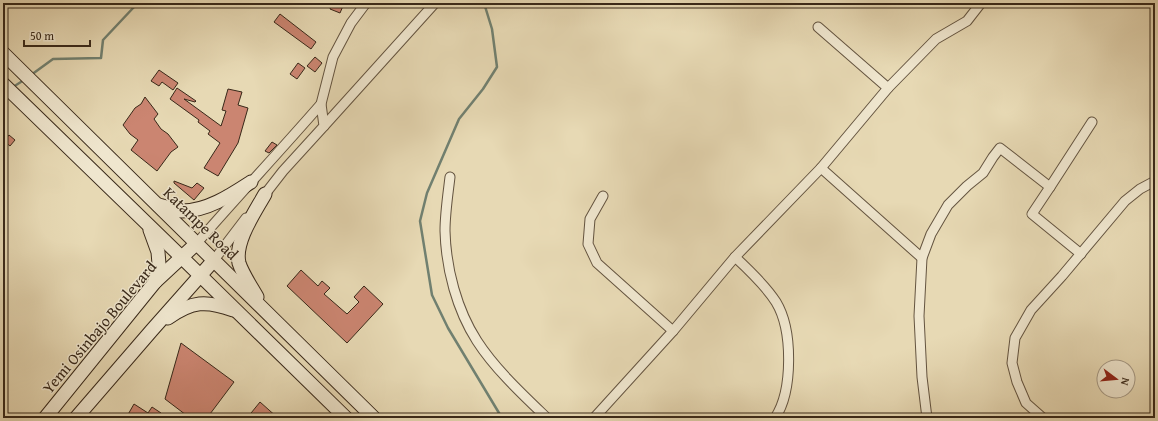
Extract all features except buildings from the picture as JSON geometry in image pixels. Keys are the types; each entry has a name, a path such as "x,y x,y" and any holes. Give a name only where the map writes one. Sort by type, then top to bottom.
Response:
{"main road":[{"name":"Katampe Road","path":"3,54 263,307 374,418"},
{"path":"3,84 149,227 239,312 346,418"},
{"path":"156,204 181,211 198,208 218,201 251,182"},
{"path":"263,307 239,263 239,246 247,227 265,194"},
{"path":"149,227 158,252 159,264 155,282"},
{"name":"Yemi Osinbajo Boulevard","path":"45,418 155,282 197,243"},
{"path":"76,418 214,260"},
{"path":"152,330 186,308 200,303 218,305 239,312"}],"street":[{"path":"197,243 320,104 333,57 351,23 366,3"},
{"path":"214,260 283,171 435,3"},
{"path":"594,418 673,331 735,257 821,168 888,88 936,39 967,21 981,3"},
{"path":"818,27 888,88"},
{"path":"320,104 324,126"},
{"path":"1080,254 1032,214 1092,122"},
{"path":"927,418 922,377 919,316 922,258 931,234 948,205 967,186 983,173 1000,148 1050,187"},
{"path":"821,168 922,258"},
{"path":"450,177 445,231 449,266 459,305 477,342 505,376 547,418"},
{"path":"1043,418 1026,403 1017,382 1012,363 1015,338 1032,310 1125,201 1140,189 1155,181"},
{"path":"603,196 590,219 588,244 597,263 673,331"},
{"path":"735,257 756,278 776,302 784,319 788,340 786,395 775,418"}],"waterway":[{"path":"31,75 53,59 101,58 103,40 134,7 145,3"},
{"path":"484,3 492,29 497,67 483,89 459,119 427,193 420,221 432,295 448,328 502,418"},
{"path":"13,87 24,80"}]}
